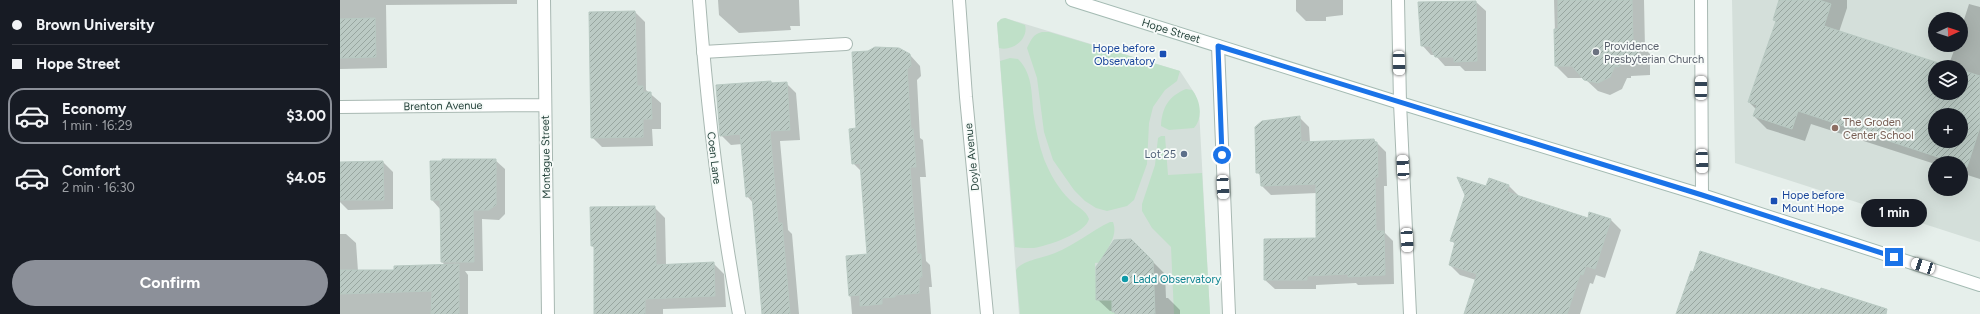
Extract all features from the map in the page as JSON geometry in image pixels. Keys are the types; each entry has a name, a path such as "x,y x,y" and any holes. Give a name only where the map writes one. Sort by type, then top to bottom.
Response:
{"street":[{"name":"Montague Street","path":"544,0 548,314"},
{"name":"Coen Lane","path":"699,0 712,151 724,236 740,314"},
{"name":"Doyle Avenue","path":"958,0 987,314"},
{"name":"Hope Street","path":"1072,0 1400,103 1702,195 1980,285"},
{"path":"1398,0 1400,103 1410,314"},
{"path":"1701,0 1702,195"},
{"path":"703,52 846,44"},
{"path":"1218,46 1229,314"},
{"name":"Brenton Avenue","path":"340,107 545,106"}],"shaded area":[{"name":"The Groden Center School","path":"1732,0 1980,0 1980,242 1735,163"},
{"path":"1005,18 1180,71 1195,94 1199,109 1210,314 1019,314 997,23 1001,19"}],"green space":[{"path":"1005,18 1025,25 1026,30 1022,39 1018,43 1004,49 999,48 997,23 1001,19"},
{"path":"1042,32 1049,32 1180,71 1177,81 1165,90 1153,107 1149,123 1147,164 1134,200 1127,206 1107,211 1096,208 1085,201 1074,190 1053,160 1044,132 1037,78 1027,48 1034,36"},
{"path":"1010,58 1018,59 1027,72 1031,86 1037,133 1042,154 1049,170 1062,191 1070,200 1084,211 1089,219 1081,229 1074,234 1048,245 1034,248 1015,247 1000,61"},
{"path":"1186,89 1192,90 1199,104 1200,114 1197,124 1194,128 1169,130 1161,126 1163,113 1168,103 1175,95"},
{"path":"1165,136 1168,175 1202,173 1210,314 1174,314 1171,247 1152,228 1142,211 1142,204 1155,165 1158,138"},
{"path":"1110,222 1113,222 1114,233 1105,257 1105,262 1095,263 1097,300 1112,300 1112,312 1115,312 1115,314 1020,314 1016,270 1023,264 1062,250"}],"building":[{"name":"Providence Presbyterian Church","path":"1558,0 1632,0 1633,41 1638,41 1639,63 1619,64 1619,67 1615,66 1610,77 1598,83 1584,80 1572,66 1555,66 1554,29 1558,29"},
{"path":"1779,0 1819,0 1831,4 1824,26 1929,60 1928,60 1928,100 1968,100 1968,72 1980,76 1980,127 1968,164 1968,156 1935,156 1798,111 1792,129 1753,116 1757,105 1748,102 1776,21 1773,20"},
{"path":"1476,1 1477,61 1454,62 1454,57 1435,57 1430,46 1421,46 1418,2"},
{"path":"635,11 637,86 643,86 643,92 651,92 652,119 643,119 643,137 591,138 589,12"},
{"path":"375,18 376,57 340,58 340,19"},
{"path":"875,47 899,48 910,54 911,66 907,69 911,129 913,129 916,167 910,167 917,254 921,254 922,277 919,277 919,293 895,295 895,297 882,298 882,304 860,306 860,295 849,296 846,256 867,254 860,163 852,164 849,129 856,128 852,52 868,51"},
{"path":"771,81 771,83 787,82 790,130 770,131 778,223 782,223 790,314 762,314 752,196 746,197 740,134 720,136 716,85"},
{"path":"1300,116 1301,142 1374,139 1375,142 1377,142 1378,177 1375,177 1376,231 1384,231 1385,275 1348,277 1348,274 1307,276 1307,280 1264,280 1264,239 1316,238 1316,184 1261,186 1260,173 1256,173 1255,127 1262,121"},
{"path":"442,159 496,159 496,205 489,210 473,210 474,262 441,262 440,200 431,200 430,161 442,161"},
{"path":"383,161 384,200 340,200 340,162"},
{"path":"1457,177 1486,186 1489,178 1509,185 1507,192 1588,218 1589,212 1611,219 1595,269 1586,266 1583,275 1580,274 1567,314 1464,314 1477,274 1449,265 1455,242 1450,241 1465,195"},
{"path":"655,206 656,265 714,262 715,296 645,299 645,314 594,314 594,246 591,246 590,207"},
{"name":"Ladd Observatory","path":"1131,239 1153,261 1155,314 1115,314 1115,312 1112,312 1112,300 1096,300 1096,267 1114,240"},
{"path":"1700,251 1820,290 1821,288 1887,309 1886,314 1676,314 1691,271 1693,272"},
{"path":"459,264 459,314 431,314 432,291 340,294 340,270 394,270 394,266"}],"place":[{"name":"Providence Presbyterian Church","path":"1596,52"},
{"name":"Hope before Observatory","path":"1163,54"},
{"name":"The Groden Center School","path":"1835,128"},
{"name":"Lot 25","path":"1184,154"},
{"name":"Hope before Mount Hope","path":"1774,201"},
{"name":"Ladd Observatory","path":"1125,279"}],"route":[{"path":"1222,155 1218,46 1702,195 1894,257"}]}
